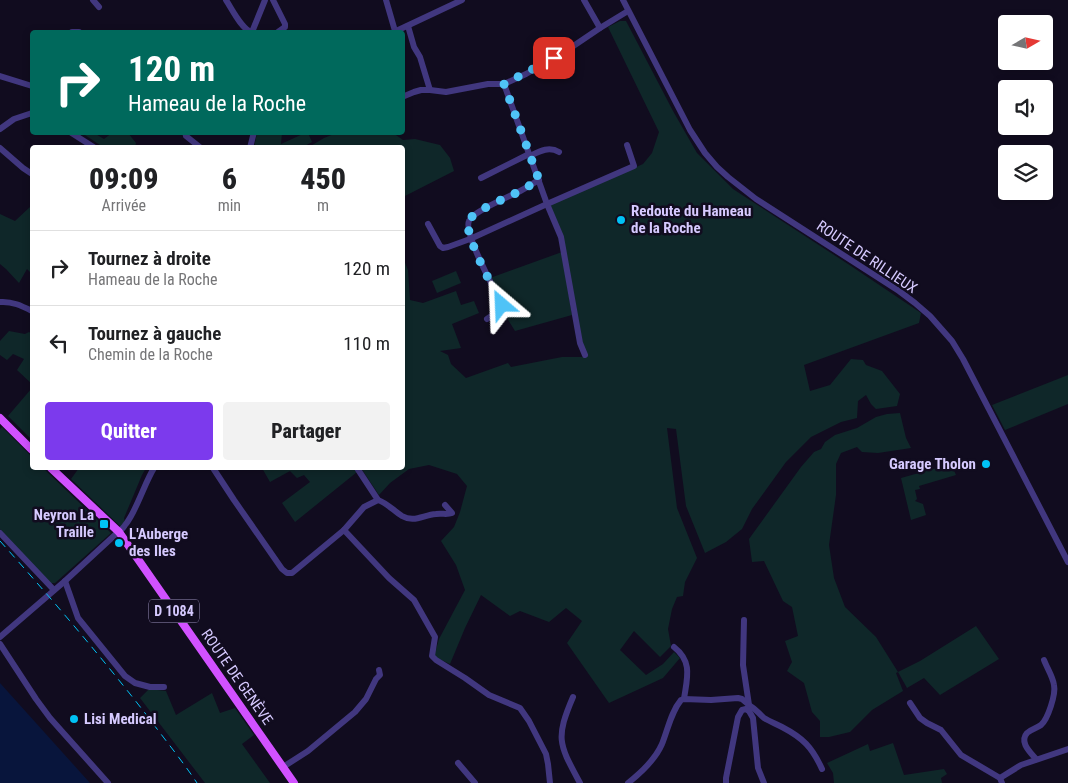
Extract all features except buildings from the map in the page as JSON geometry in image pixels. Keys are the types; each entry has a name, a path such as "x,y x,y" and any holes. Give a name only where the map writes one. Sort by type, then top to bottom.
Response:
{"main road":[{"path":"0,418 30,448"},
{"name":"ROUTE DE GENÈVE","path":"53,470 119,532 283,767"},
{"name":"D 1084","path":"283,767 294,783"}],"street":[{"path":"94,0 100,6"},
{"path":"226,0 246,30"},
{"path":"253,30 265,0"},
{"path":"273,0 285,24 285,27 281,30"},
{"path":"386,0 393,30"},
{"path":"399,30 462,0"},
{"path":"584,0 600,28"},
{"name":"ROUTE DE RILLIEUX","path":"626,1 628,11 690,130 717,167 756,199 899,291 930,316 952,341 967,366 1068,562"},
{"path":"405,96 414,92 430,90 446,92 488,84 504,84 526,74 566,51 628,11"},
{"path":"408,26 430,90"},
{"path":"0,76 30,85"},
{"path":"504,84 561,237 580,343 585,355"},
{"path":"0,129 14,119 30,114"},
{"path":"75,135 90,145"},
{"path":"186,135 197,145"},
{"path":"428,224 443,248 470,239 634,166 627,145"},
{"path":"0,148 30,173"},
{"path":"481,178 546,149 559,152"},
{"path":"487,319 503,306 470,239 468,222 470,218 480,211 539,180"},
{"path":"0,302 10,302 30,310"},
{"path":"0,637 122,531 129,521 153,470"},
{"path":"214,470 277,562 287,573 292,573 344,530 364,507 378,500"},
{"path":"359,470 378,500 403,517 411,520 436,514 452,513 445,505"},
{"path":"344,530 389,578 414,600 435,637 432,656 489,695 520,708 525,714 546,754 550,783"},
{"path":"0,533 54,590"},
{"path":"65,581 78,618 125,676 135,683 150,687 164,687"},
{"path":"744,620 742,665 749,708 753,718 758,768 764,783"},
{"path":"0,644 50,718 108,783"},
{"path":"674,648 684,657 688,668 684,699"},
{"path":"1036,759 1025,745 1025,737 1028,732 1046,720 1054,697 1055,686 1044,660"},
{"path":"283,767 308,751 356,712 380,675 379,670"},
{"path":"573,697 562,724 561,742 565,755 580,783"},
{"path":"628,783 645,769 660,750 674,710 681,700 738,698 742,699 749,708"},
{"path":"910,703 920,718 927,724 941,730 961,755 1001,781 1013,769 1036,759 1068,749"},
{"path":"726,783 738,717 742,710 749,708 755,708 764,718 800,737 810,746 822,769"},
{"path":"458,763 475,783"}],"green space":[{"path":"620,21 626,21 697,153 733,189 921,313 919,323 804,365 810,391 830,385 851,359 863,360 866,365 882,371 900,394 897,406 876,409 866,395 858,401 857,418 841,422 811,437 786,462 752,509 742,529 726,542 705,553 686,506 676,429 667,428 677,508 697,558 685,582 683,596 677,597 672,609 668,629 671,646 660,657 634,631 620,650 646,675 663,664 674,652 680,658 663,678 609,703 567,643 582,621 566,608 549,622 520,611 510,616 481,595 450,664 434,657 439,639 465,590 456,565 441,541 454,527 467,486 457,474 429,465 409,469 390,483 379,495 362,470 405,470 405,263 408,270 410,300 423,303 456,291 461,305 474,301 479,313 452,324 461,348 440,351 448,355 451,364 466,378 508,363 511,367 562,357 583,357 565,251 550,205 643,164 652,153 659,132 608,27"},
{"path":"85,135 97,135 104,139 109,135 130,135 136,143 136,145 100,145"},
{"path":"257,135 282,135 281,144 301,135 309,135 312,142 307,145 255,145"},
{"path":"332,135 396,135 403,140 415,139 440,145 450,158 454,171 405,196 405,145 312,145"},
{"path":"30,207 30,272 27,269 19,283 0,264 0,214 15,221"},
{"path":"562,252 572,315 515,331 502,310 508,306 506,300 500,298 490,278"},
{"path":"456,271 461,283 437,293 432,281"},
{"path":"9,331 25,334 30,333 30,382 17,370 24,359 13,354 7,360 0,355 0,341"},
{"path":"1068,375 1068,404 1005,430 992,405"},
{"path":"30,390 30,438 8,416"},
{"path":"900,413 906,438 911,448 878,453 862,452 857,447 841,453 836,464 836,495 829,545 834,578 845,607 876,637 898,672 896,673 903,691 872,710 850,732 820,737 820,721 812,712 804,683 787,671 792,662 785,641 798,636 792,607 783,601 764,561 752,562 749,539 801,467 814,452 821,449 825,442 835,435 857,428 876,417"},
{"path":"2,427 30,455 30,470 45,470 111,533 55,583 50,583 0,529 0,429"},
{"path":"951,464 956,475 919,486 920,489 915,490 917,499 915,501 923,504 926,515 911,520 901,478"},
{"path":"78,470 145,470 124,518 125,522 121,527 71,479"},
{"path":"263,470 356,470 357,472 295,522 282,503 310,482 304,475 297,478 290,471 270,482"},
{"path":"976,626 999,659 940,695 924,678 907,688 898,672 920,661"},
{"path":"149,689 166,691 176,715 212,693 220,713 235,708 254,735 242,744 270,783 205,783 140,698"},
{"path":"893,743 904,775 944,769 947,774 941,778 942,783 834,783 833,773 827,763 868,744 870,751"}],"water":[{"path":"0,683 90,783 0,783"}],"railway":[{"path":"0,541 110,669 197,783"}],"place":[{"name":"Redoute du Hameau de la Roche","path":"621,220"},
{"name":"Garage Tholon","path":"986,464"},
{"name":"Neyron La Traille","path":"104,524"},
{"name":"L'Auberge des Iles","path":"119,543"},
{"name":"Lisi Medical","path":"74,719"}],"route":[{"path":"502,305 470,239 468,222 470,218 480,211 539,180 504,84 554,58"}]}
